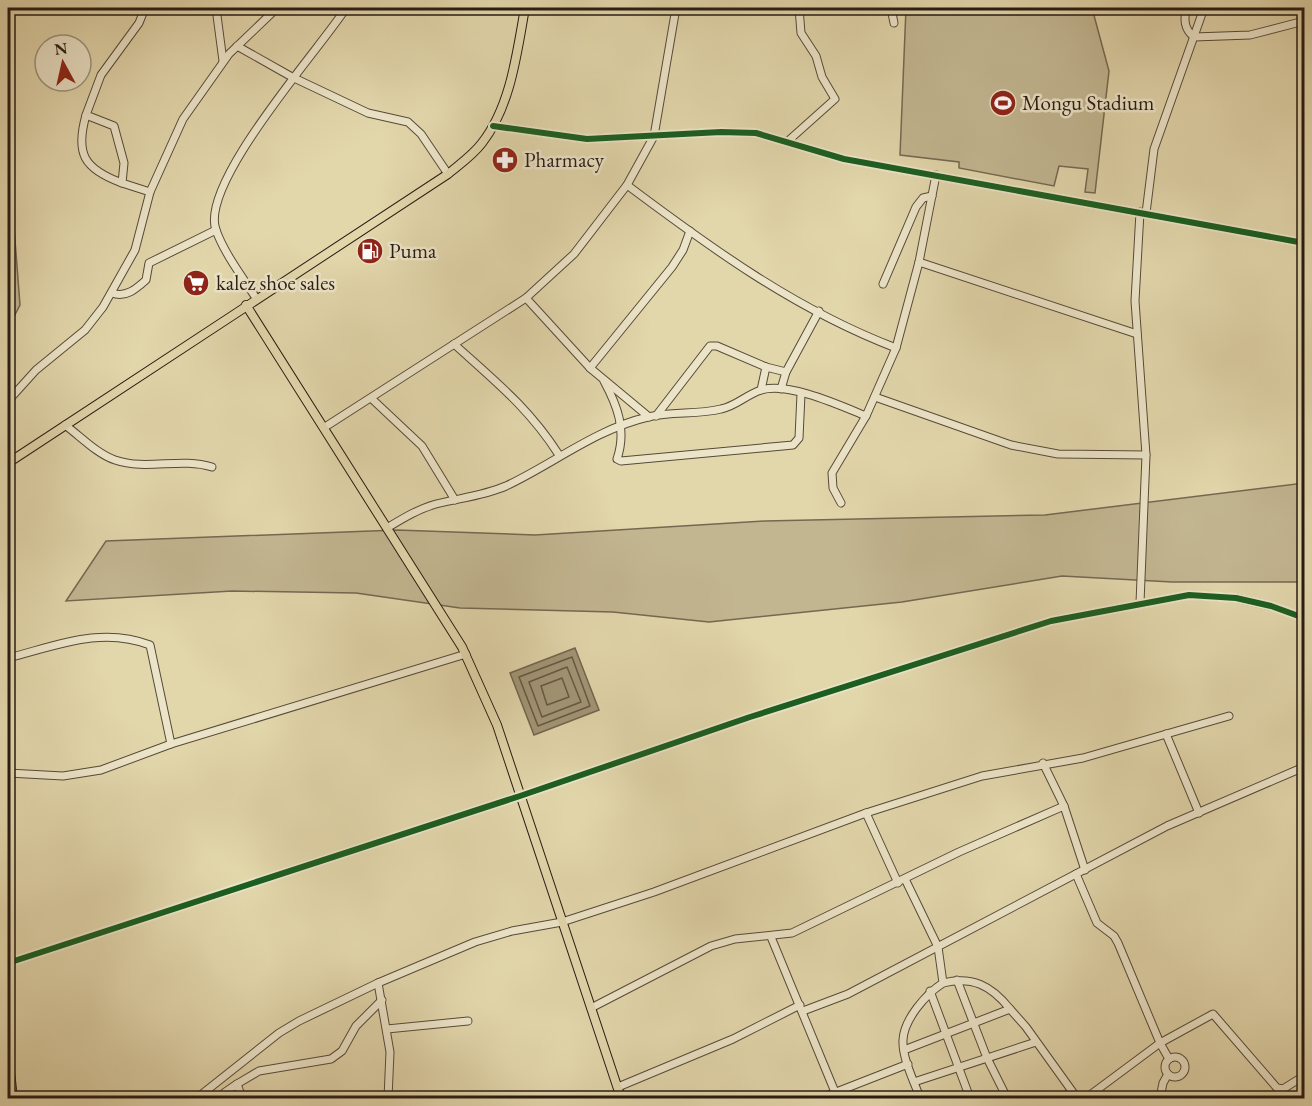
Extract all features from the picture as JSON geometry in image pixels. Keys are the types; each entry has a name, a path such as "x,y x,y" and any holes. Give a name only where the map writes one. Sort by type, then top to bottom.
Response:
{"main road":[{"path":"8,462 448,174 473,154 493,126 516,56 525,8"},
{"path":"246,305 326,428 466,654 497,725 621,1098"},
{"path":"8,1054 13,1098"}],"street":[{"path":"145,8 139,23 101,75 86,115 80,141 83,157 96,170 122,183 150,192"},
{"path":"216,8 223,61"},
{"path":"8,401 36,370 85,330 112,293 135,250 150,192 183,119 223,61 278,8"},
{"path":"326,428 526,298 574,254 627,185 654,136 676,8"},
{"path":"788,141 835,99 822,77 816,56 801,33 799,8"},
{"path":"891,8 894,23"},
{"path":"1186,8 1185,24 1194,37 1250,35 1305,21"},
{"path":"1140,603 1146,455 1137,334 1135,260 1154,148 1204,8"},
{"path":"256,298 216,230 216,204 238,159 292,77 344,11"},
{"path":"237,46 292,77 368,113 408,122 427,141 448,174"},
{"path":"86,115 114,126 124,163 122,183"},
{"path":"493,126 586,139 721,132 756,133 844,159 1305,243"},
{"path":"841,503 833,488 832,473 866,416 896,348 919,262 936,175"},
{"path":"627,185 765,284 819,311 856,333 896,348"},
{"path":"883,284 916,207 923,198 932,196"},
{"path":"112,293 123,295 131,292 146,280 149,263 216,230"},
{"path":"590,368 672,267 683,250 690,231"},
{"path":"919,262 1137,334"},
{"path":"526,298 590,368 604,381 653,416"},
{"path":"782,389 786,372 819,311"},
{"path":"454,344 523,407 538,423 559,455"},
{"path":"653,416 710,346 724,348 766,368 786,372"},
{"path":"761,390 766,368"},
{"path":"604,381 616,404 621,426 618,460 783,448 793,445 799,438 801,394"},
{"path":"387,528 423,508 504,487 559,455 621,426 653,416 722,409 735,405 761,390 782,389 866,416"},
{"path":"875,397 1011,445 1058,454 1146,455"},
{"path":"372,399 422,446 455,500"},
{"path":"65,425 114,460 137,464 192,461 212,467"},
{"path":"8,963 520,796 750,717 1051,621 1190,595 1236,598 1272,606 1305,618"},
{"path":"8,658 73,640 99,636 120,636 150,645 171,744"},
{"path":"8,773 77,775 129,761 171,744 466,654"},
{"path":"196,1098 279,1033 321,1009 476,942 512,931 562,922 734,864 866,813 982,776 1043,763 1083,758 1229,716"},
{"path":"1166,734 1198,813"},
{"path":"1043,763 1064,806 1084,870"},
{"path":"618,1087 802,1008 848,994 1076,874 1198,813 1305,767"},
{"path":"591,1008 711,945 735,939 792,933 1064,806"},
{"path":"866,813 938,946 943,983"},
{"path":"1076,874 1097,923 1114,936 1118,943 1169,1059"},
{"path":"771,937 835,1092"},
{"path":"957,980 987,1058 1007,1098"},
{"path":"920,1098 904,1050 904,1032 930,991 943,983 957,980 985,985 999,994 1074,1096 1057,1098"},
{"path":"378,983 390,1052 388,1098"},
{"path":"930,991 970,1098"},
{"path":"224,1096 237,1084 267,1069 313,1064 331,1059 342,1052 356,1026 382,1000"},
{"path":"904,1050 1010,1009"},
{"path":"1086,1098 1160,1043 1213,1014 1277,1088 1283,1089 1299,1079 1305,1082"},
{"path":"387,1029 468,1021"},
{"path":"914,1082 1036,1042"},
{"path":"1160,1098 1168,1074 1165,1066 1169,1059 1177,1057 1184,1065 1179,1076 1168,1074"},
{"path":"820,1098 909,1064"},
{"path":"222,1079 224,1096"},
{"path":"237,1084 242,1098"}],"shaded area":[{"name":"Mongu Stadium","path":"906,8 1092,8 1109,71 1095,193 1085,192 1088,169 1059,166 1054,186 959,168 959,162 900,155"},
{"path":"8,174 20,305 8,328"},
{"path":"1304,483 1304,582 1172,582 1062,576 902,602 709,622 613,612 460,608 356,593 232,591 66,601 106,541 397,530 535,535 765,521 1045,515"}],"water":[{"path":"575,648 599,710 534,735 510,673"}],"cycle path":[{"path":"493,126 587,139 721,132 756,133 844,159 1304,243"},
{"path":"8,963 520,796 750,717 1051,621 1189,595 1236,598 1271,606 1304,618"}],"place":[{"name":"Mongu Stadium","path":"1003,103"},
{"name":"Pharmacy","path":"505,160"},
{"name":"Puma","path":"370,251"},
{"name":"kalez shoe sales","path":"196,283"}]}
